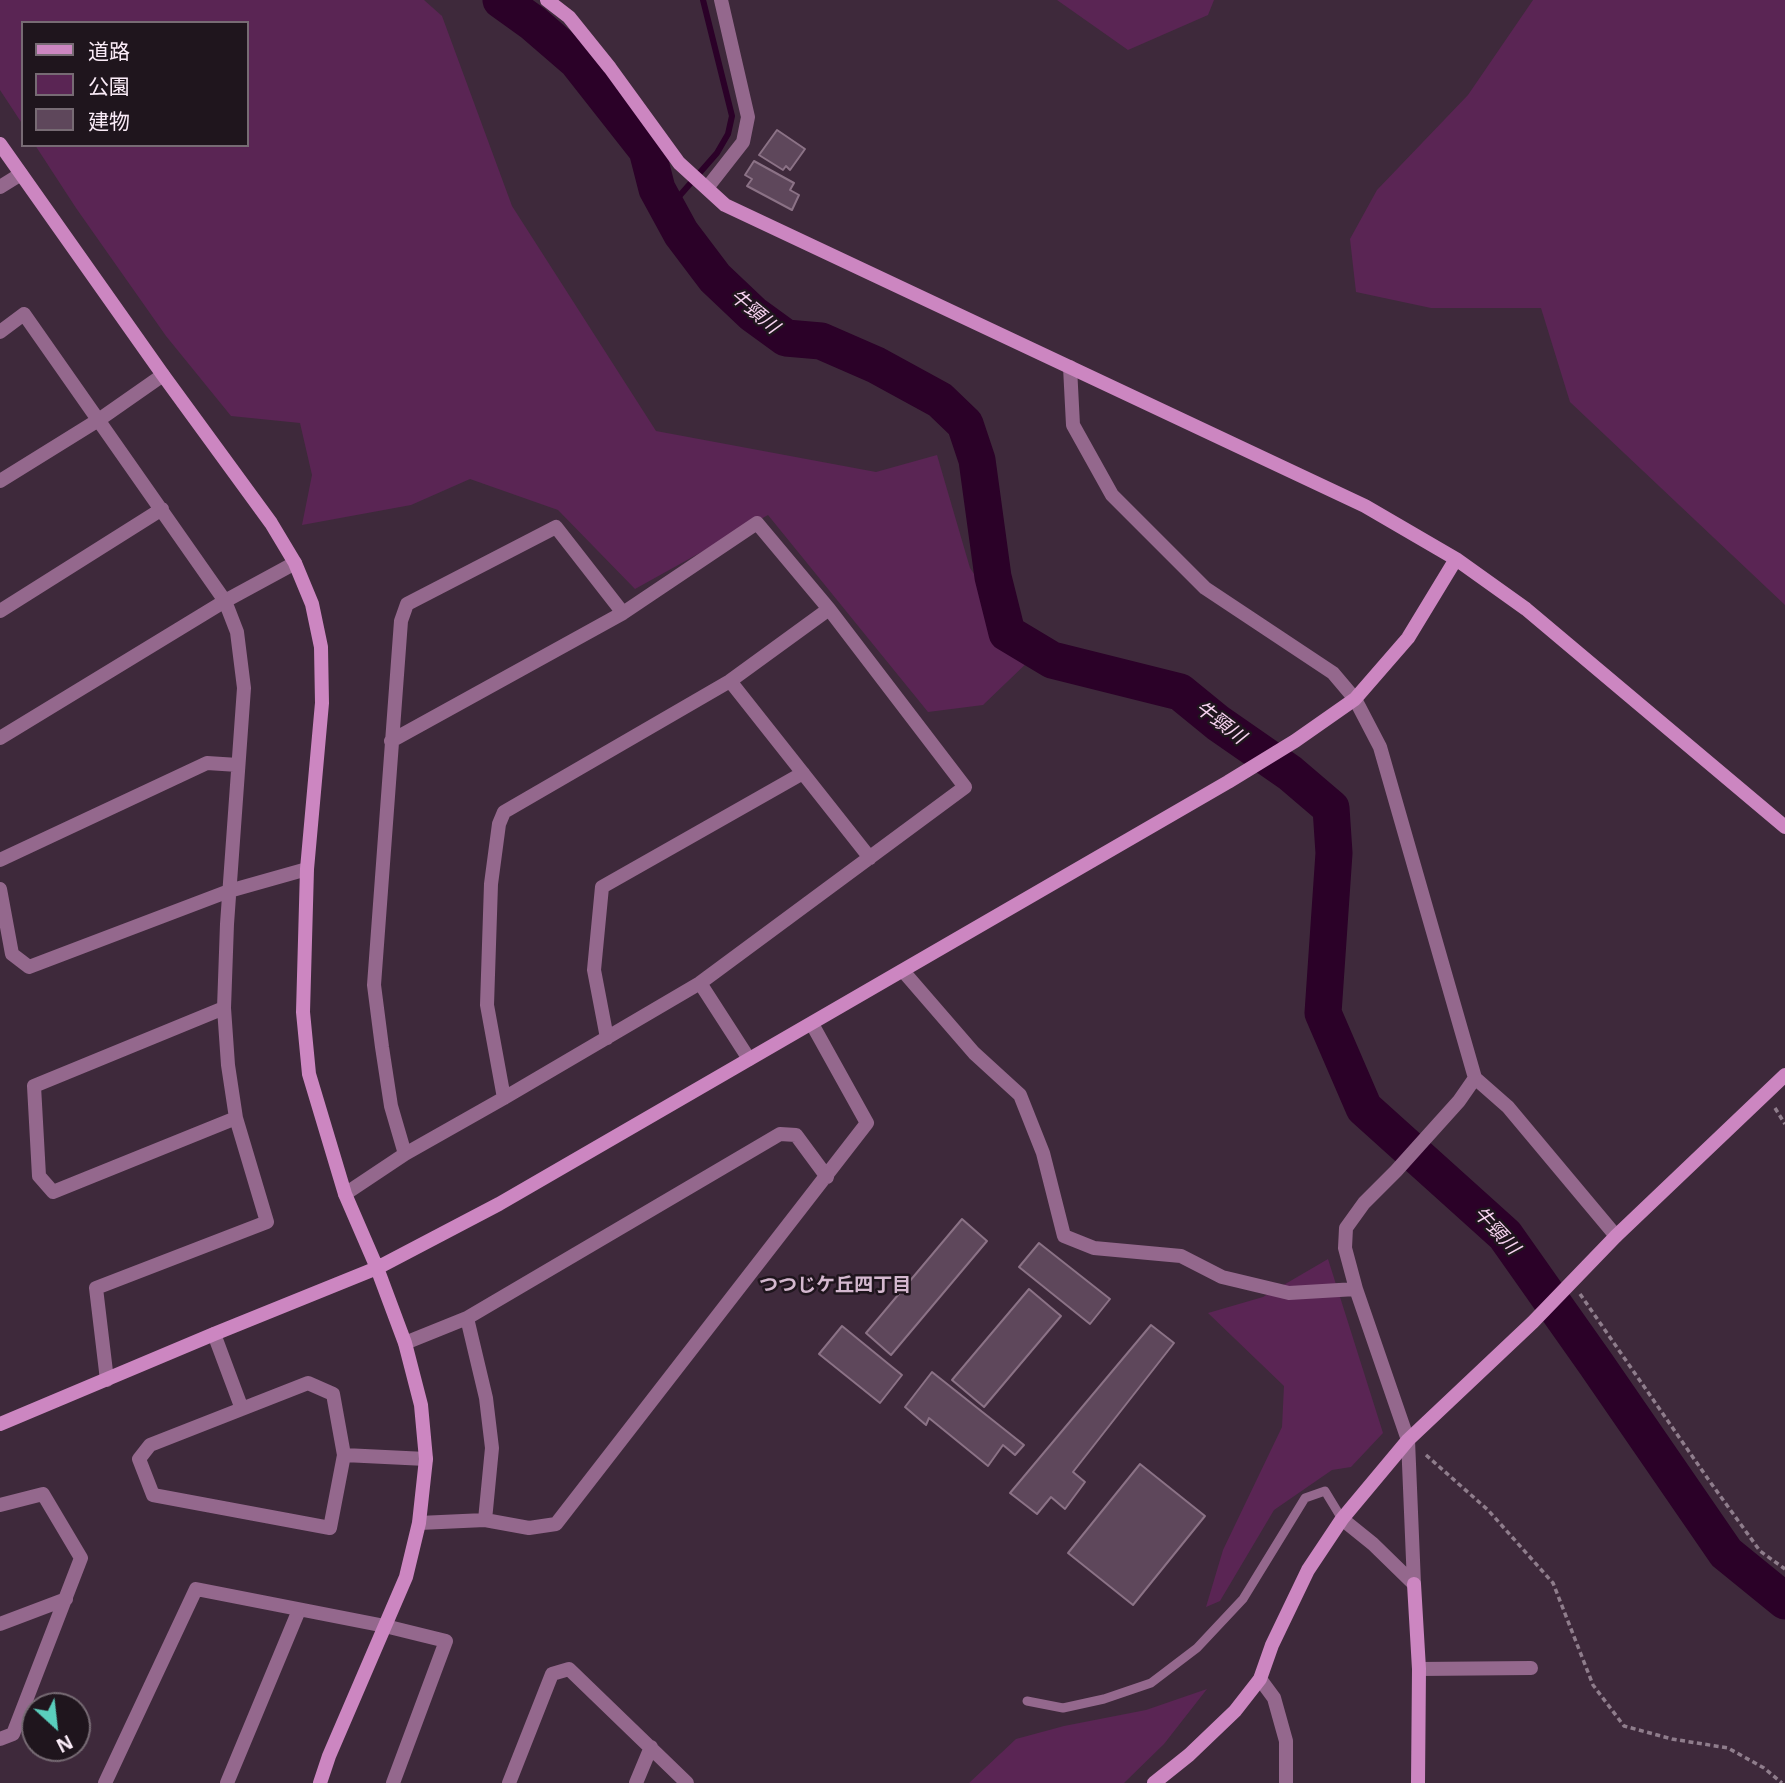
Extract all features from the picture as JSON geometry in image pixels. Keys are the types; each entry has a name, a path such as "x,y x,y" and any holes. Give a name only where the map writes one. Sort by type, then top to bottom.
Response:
{"street":[{"path":"547,0 569,17 610,68 678,163 726,205 1365,506 1456,559 1526,609 1785,827"},
{"path":"707,188 743,142 748,117 721,0"},
{"path":"0,144 271,523 295,564 312,604 321,647 322,703 307,869 303,1012 309,1074 345,1194 405,1343 421,1405 426,1459 419,1523 406,1577 320,1783"},
{"path":"0,187 21,174"},
{"path":"0,332 24,314 162,509 225,601 237,632 244,688 229,891 224,1008 228,1065 236,1118 267,1222 96,1288 107,1380"},
{"path":"1070,367 1073,425 1112,495 1205,588 1333,673 1355,699 1380,747 1475,1078 1508,1107 1616,1236"},
{"path":"0,481 100,419 163,375"},
{"path":"0,611 162,509"},
{"path":"345,1194 405,1154 700,983 965,787 828,609 757,523 623,613 391,741"},
{"path":"405,1154 391,1106 374,985 401,621 407,604 556,527 623,613"},
{"path":"0,1424 377,1268 499,1204 1228,782 1295,741 1355,699 1408,638 1456,559"},
{"path":"0,738 225,601 295,564"},
{"path":"504,1098 488,1005 491,884 499,824 504,812 730,681 828,609"},
{"path":"730,681 870,858"},
{"path":"0,860 207,763 238,765"},
{"path":"607,1038 594,970 602,887 803,773"},
{"path":"0,889 12,954 29,968 229,891 307,869"},
{"path":"903,971 974,1053 1020,1095 1043,1153 1063,1236 1094,1248 1181,1256 1222,1278 1289,1293 1356,1289"},
{"path":"700,983 749,1059"},
{"path":"224,1008 34,1086 39,1176 54,1192 236,1118"},
{"path":"419,1523 485,1520 529,1528 556,1524 867,1123 813,1024"},
{"path":"1154,1783 1189,1755 1235,1711 1260,1679 1272,1645 1308,1570 1342,1519 1408,1440 1533,1322 1616,1236 1785,1075"},
{"path":"1418,1783 1419,1669 1408,1440 1356,1289 1345,1248 1346,1228 1364,1203 1459,1101 1475,1078"},
{"path":"405,1343 467,1318 780,1134 796,1135 827,1177"},
{"path":"467,1318 486,1398 492,1448 485,1520"},
{"path":"214,1334 242,1409"},
{"path":"308,1383 333,1394 344,1455 330,1528 153,1495 138,1459 150,1445 242,1409 308,1383"},
{"path":"344,1455 426,1459"},
{"path":"0,1505 43,1494 81,1558 13,1734 0,1739"},
{"path":"1342,1519 1414,1584"},
{"path":"106,1783 196,1589 385,1626 446,1641 393,1783"},
{"path":"0,1624 66,1599"},
{"path":"227,1783 299,1610"},
{"path":"1419,1669 1531,1668"},
{"path":"509,1783 552,1674 569,1669 687,1783"},
{"path":"1260,1679 1274,1698 1286,1741 1286,1783"},
{"path":"636,1783 651,1747"}],"lane":[{"path":"1027,1701 1063,1708 1104,1699 1151,1683 1197,1648 1242,1599 1305,1498 1325,1491 1342,1519"}],"path":[{"path":"1572,1282 1707,1479 1760,1551 1785,1569"},
{"path":"1408,1440 1488,1510 1552,1583 1593,1685 1624,1726 1672,1739 1728,1748 1764,1768 1782,1783"}],"green space":[{"path":"0,0 424,0 442,16 512,206 656,431 876,472 937,455 970,568 1032,658 983,705 928,712 768,515 635,589 558,510 470,479 411,505 302,525 312,475 300,423 231,416 166,336 36,147 248,147 248,21 21,21 21,122 0,90"},
{"path":"1057,0 1214,0 1208,15 1128,50"},
{"path":"1533,0 1785,0 1785,605 1570,402 1541,308 1431,308 1356,292 1350,239 1377,190 1468,95"},
{"path":"1328,1259 1383,1433 1351,1467 1332,1470 1274,1510 1220,1601 1206,1607 1223,1550 1282,1427 1284,1386 1208,1313 1263,1297"},
{"path":"1207,1689 1164,1744 1124,1783 969,1783 1016,1739 1064,1726 1146,1710"}],"building":[{"path":"777,130 805,149 790,170 786,166 783,170 759,155"},
{"path":"754,161 794,183 790,190 799,195 792,210 747,186 752,179 745,175"},
{"path":"962,1219 987,1241 891,1355 866,1333"},
{"path":"1039,1243 1110,1299 1090,1324 1019,1267"},
{"path":"1029,1289 1061,1316 984,1407 952,1380"},
{"path":"1151,1325 1174,1343 1073,1472 1085,1482 1065,1509 1051,1497 1037,1514 1010,1493"},
{"path":"842,1326 902,1375 880,1403 819,1354"},
{"path":"932,1372 1024,1445 1015,1455 1003,1445 988,1466 929,1418 926,1425 905,1407"},
{"path":"1140,1464 1205,1516 1133,1605 1068,1553"}],"waterway":[{"name":"牛頸川","path":"501,0 577,61 647,150 657,189 681,233 715,278 753,314 786,338 821,341 876,365 940,400 965,424 977,460 993,577 1007,633 1052,660 1180,692 1218,723 1290,773 1331,808 1334,853 1323,1013 1364,1108 1505,1235 1726,1553 1785,1601"},
{"path":"668,209 717,153 728,134 732,116 703,0"}],"district":[{"name":"つつじケ丘四丁目","path":"835,1286"}]}
